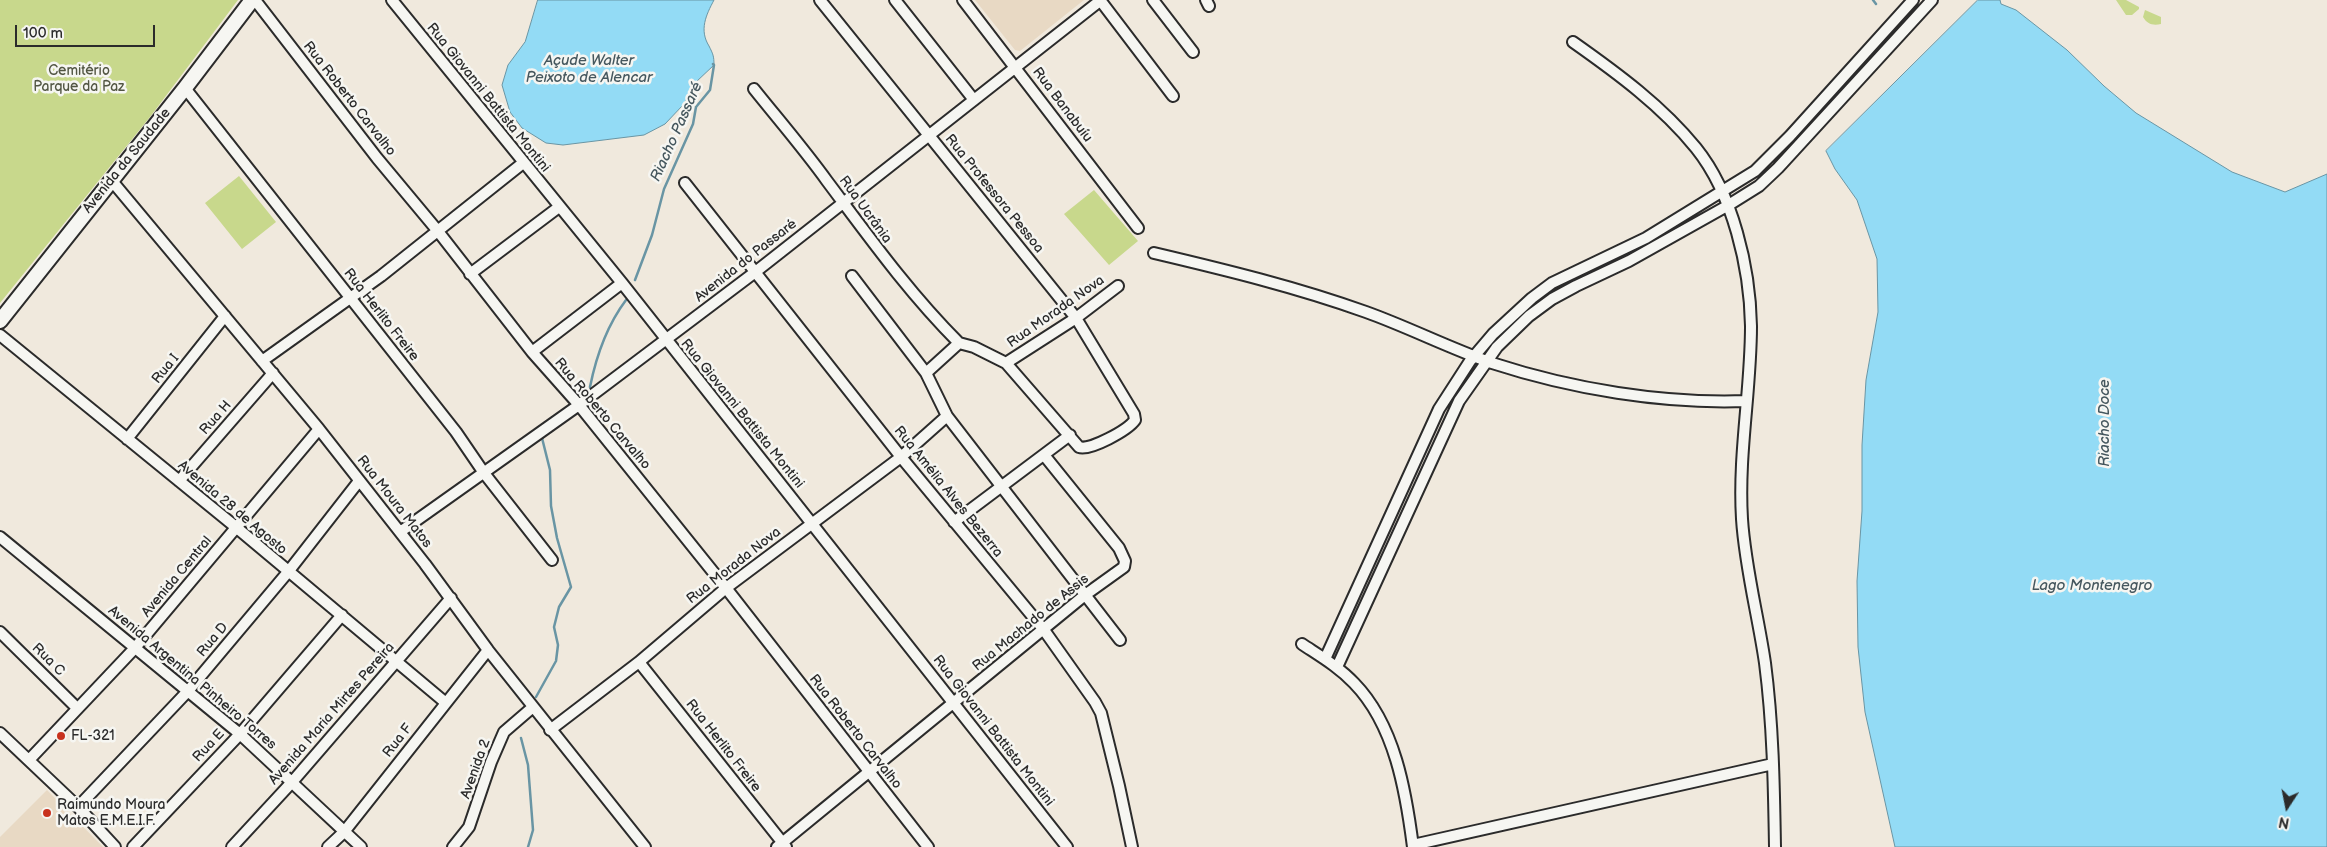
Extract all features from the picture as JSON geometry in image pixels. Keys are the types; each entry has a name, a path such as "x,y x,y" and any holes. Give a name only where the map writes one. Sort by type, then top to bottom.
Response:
{"street":[{"name":"Avenida da Saudade","path":"0,321 253,0"},
{"name":"Rua Roberto Carvalho","path":"253,0 532,352 579,405 726,588 928,847"},
{"name":"Rua Giovanni Battista Montini","path":"392,0 622,284 1067,847"},
{"name":"Rua Professora Pessoa","path":"820,0 1076,318 1134,414 1134,422 1126,429 1088,448 1079,446 1070,435"},
{"path":"895,0 974,100"},
{"name":"Rua Banabuíu","path":"963,0 1138,228"},
{"path":"1100,0 1173,96"},
{"name":"Avenida do Passaré","path":"400,532 579,405 754,273 928,135 1017,68 1100,0"},
{"path":"1153,0 1193,52"},
{"path":"1325,659 1440,409 1457,379 1474,356 1514,314 1552,283 1646,238 1742,180 1767,160 1913,0"},
{"path":"1337,668 1450,419 1459,401 1497,347 1529,316 1552,299 1629,261 1759,186 1778,168 1932,0"},
{"path":"1573,42 1618,73 1658,108 1696,149 1714,177 1727,206 1742,253 1748,288 1751,326 1740,486 1742,522 1765,667 1774,764 1775,847"},
{"name":"Rua Herlito Freire","path":"185,88 456,432 484,473 552,560"},
{"name":"Rua Ucrânia","path":"754,88 912,293 959,343"},
{"path":"262,360 381,276 524,163"},
{"name":"Rua Moura Matos","path":"112,181 319,429 451,598 488,650 550,730 645,847"},
{"name":"Rua Amélia Alves Bezerra","path":"685,183 754,273 954,522 1044,630 1101,713 1132,847"},
{"path":"470,274 559,207"},
{"path":"1154,253 1223,269 1329,299 1486,361 1556,381 1640,396 1722,402 1746,401"},
{"path":"852,276 926,373 947,416 1120,640"},
{"path":"532,352 622,284"},
{"name":"Rua Morada Nova","path":"959,343 974,346 1006,363 1076,318 1118,286"},
{"name":"Rua I","path":"127,439 226,316"},
{"name":"Avenida 28 de Agosto","path":"0,335 237,528 446,703"},
{"path":"926,373 959,343"},
{"path":"954,522 1070,435 1006,363"},
{"name":"Rua H","path":"179,481 273,373"},
{"name":"Rua Morada Nova","path":"550,730 638,662 726,588 901,456 947,416"},
{"name":"Avenida Central","path":"29,760 76,708 134,649 319,429"},
{"name":"Rua Machado de Assis","path":"782,846 1086,595 1121,570 1125,561 1120,548 1044,455"},
{"name":"Rua D","path":"78,808 188,691 288,572 359,481"},
{"name":"Avenida Argentina Pinheiro Torres","path":"0,538 240,734 293,781 361,847"},
{"name":"Avenida Maria Mirtes Pereira","path":"232,847 293,781 451,598"},
{"name":"Rua E","path":"133,847 240,734 342,616"},
{"name":"Rua C","path":"0,632 76,708"},
{"path":"1302,644 1337,668 1355,684 1386,733 1404,795 1413,846 1774,764"},
{"name":"Rua F","path":"328,847 344,832 488,650"},
{"name":"Rua Herlito Freire","path":"638,662 782,846"},
{"name":"Avenida 2","path":"453,847 470,827 491,762 504,732 533,707"},
{"path":"2,740 29,760 115,847"}],"shaded area":[{"path":"975,0 1084,0 1020,51 1015,50"},
{"name":"Raimundo Moura Matos E.M.E.I.F.","path":"47,790 103,847 0,847 0,837"}],"green space":[{"name":"Cemitério Parque da Paz","path":"0,0 238,0 150,117 0,303"},
{"path":"2116,0 2126,0 2139,7 2139,9 2132,15 2126,15"},
{"path":"2145,10 2161,17 2161,24 2153,25 2148,23 2143,17"},
{"path":"239,176 276,222 242,249 205,203"},
{"path":"1094,190 1138,241 1109,265 1064,214"}],"water":[{"name":"Açude Walter Peixoto de Alencar","path":"538,0 714,0 706,17 704,34 713,55 714,65 696,82 683,105 665,124 644,135 563,145 546,143 522,128 510,112 502,85 508,65 525,42"},
{"name":"Lago Montenegro","path":"1978,0 2000,0 2001,4 2016,10 2067,50 2104,86 2136,113 2232,172 2285,192 2327,174 2327,847 1895,847 1865,712 1858,647 1857,581 1862,511 1862,445 1866,380 1878,312 1877,259 1857,200 1835,169 1826,151"}],"waterway":[{"name":"Riacho Doce","path":"1873,0 1876,4"},
{"name":"Riacho Passaré","path":"635,280 652,235 664,189 693,124 696,107 710,90 713,64"},
{"name":"Riacho Passaré","path":"590,387 604,341 626,300"},
{"name":"Riacho Passaré","path":"536,697 556,661 558,645 554,627 559,607 571,587 557,538 551,506 550,470 542,438 546,434"},
{"name":"Riacho Passaré","path":"521,738 528,765 533,830 528,847"}],"place":[{"name":"FL-321","path":"61,736"},
{"name":"Raimundo Moura Matos E.M.E.I.F.","path":"47,813"}]}
